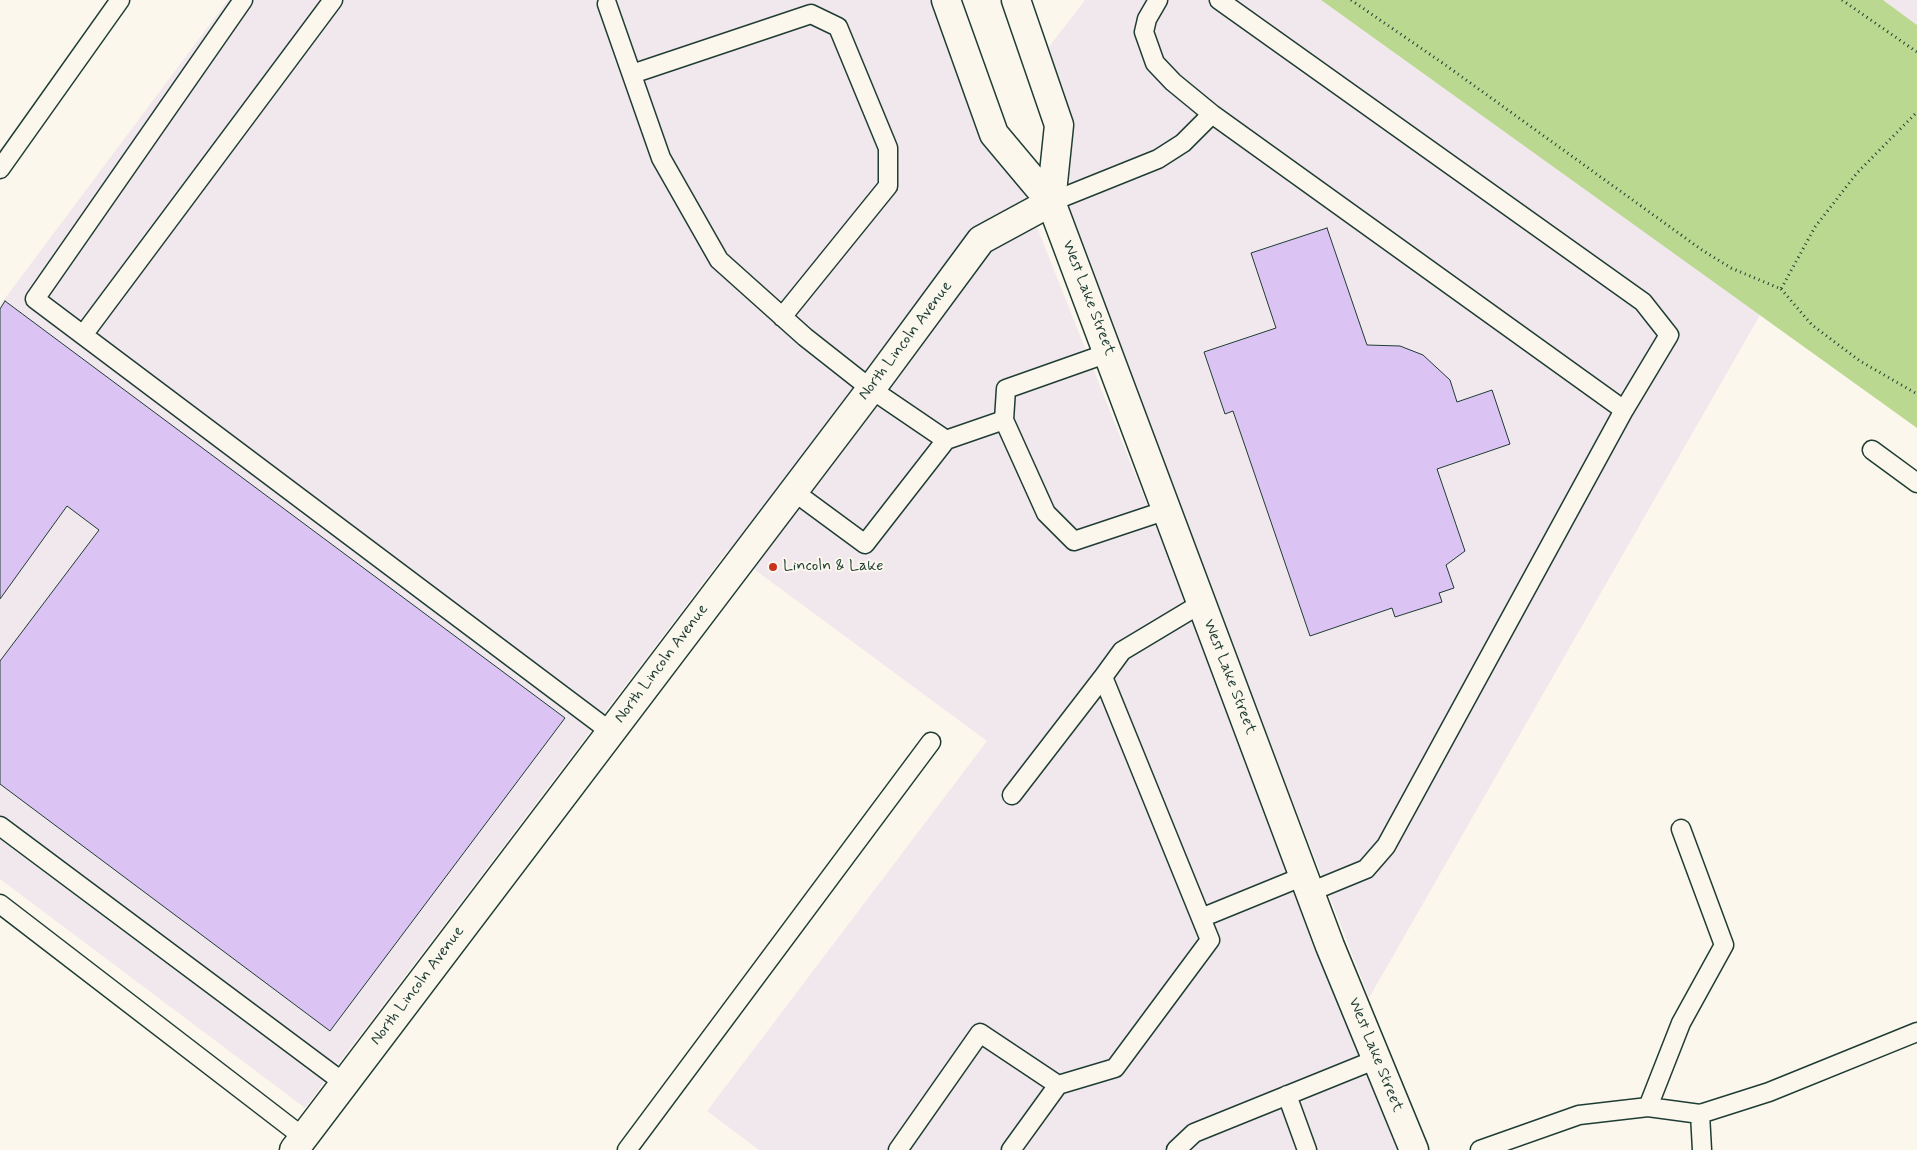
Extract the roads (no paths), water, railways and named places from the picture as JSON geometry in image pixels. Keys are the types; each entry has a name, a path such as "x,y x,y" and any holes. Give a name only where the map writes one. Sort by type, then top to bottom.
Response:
{"main road":[{"name":"West Lake Street","path":"946,0 994,134 1052,202 1307,884 1414,1150"},
{"name":"West Lake Street","path":"1016,0 1059,125 1052,202"},
{"name":"North Lincoln Avenue","path":"298,1144 981,240 1052,202"}],"lane":[{"path":"0,169 120,0"},
{"path":"243,0 35,298 611,732"},
{"path":"83,335 333,0"},
{"path":"1158,0 1147,19 1144,32 1155,63 1173,82 1212,114 1624,410"},
{"path":"1201,918 1307,884 1366,869 1386,846 1624,410 1669,335 1643,302 1219,0"},
{"path":"610,1 632,74 662,158 719,260 782,317 870,389 946,440"},
{"path":"632,74 811,14 838,27 888,148 888,186 782,317"},
{"path":"1052,202 1158,159 1184,143 1212,114"},
{"path":"1108,353 1006,389 1004,420 1046,513 1074,541 1166,510"},
{"path":"793,491 865,544 946,440 1004,420"},
{"path":"1872,450 1917,483"},
{"path":"1012,795 1122,651 1202,603"},
{"path":"1011,1150 1058,1085 1115,1068 1210,940 1103,677"},
{"path":"627,1150 931,742"},
{"path":"0,826 344,1084"},
{"path":"1648,1107 1682,1023 1724,945 1681,829"},
{"path":"0,904 298,1144"},
{"path":"1480,1150 1579,1115 1648,1107 1700,1114 1769,1092 1917,1032"},
{"path":"898,1150 980,1033 1058,1085"},
{"path":"1176,1150 1194,1134 1377,1059"},
{"path":"1287,1095 1307,1150"},
{"path":"1700,1114 1702,1150"}],"place":[{"name":"Lincoln & Lake","path":"773,567"}]}
